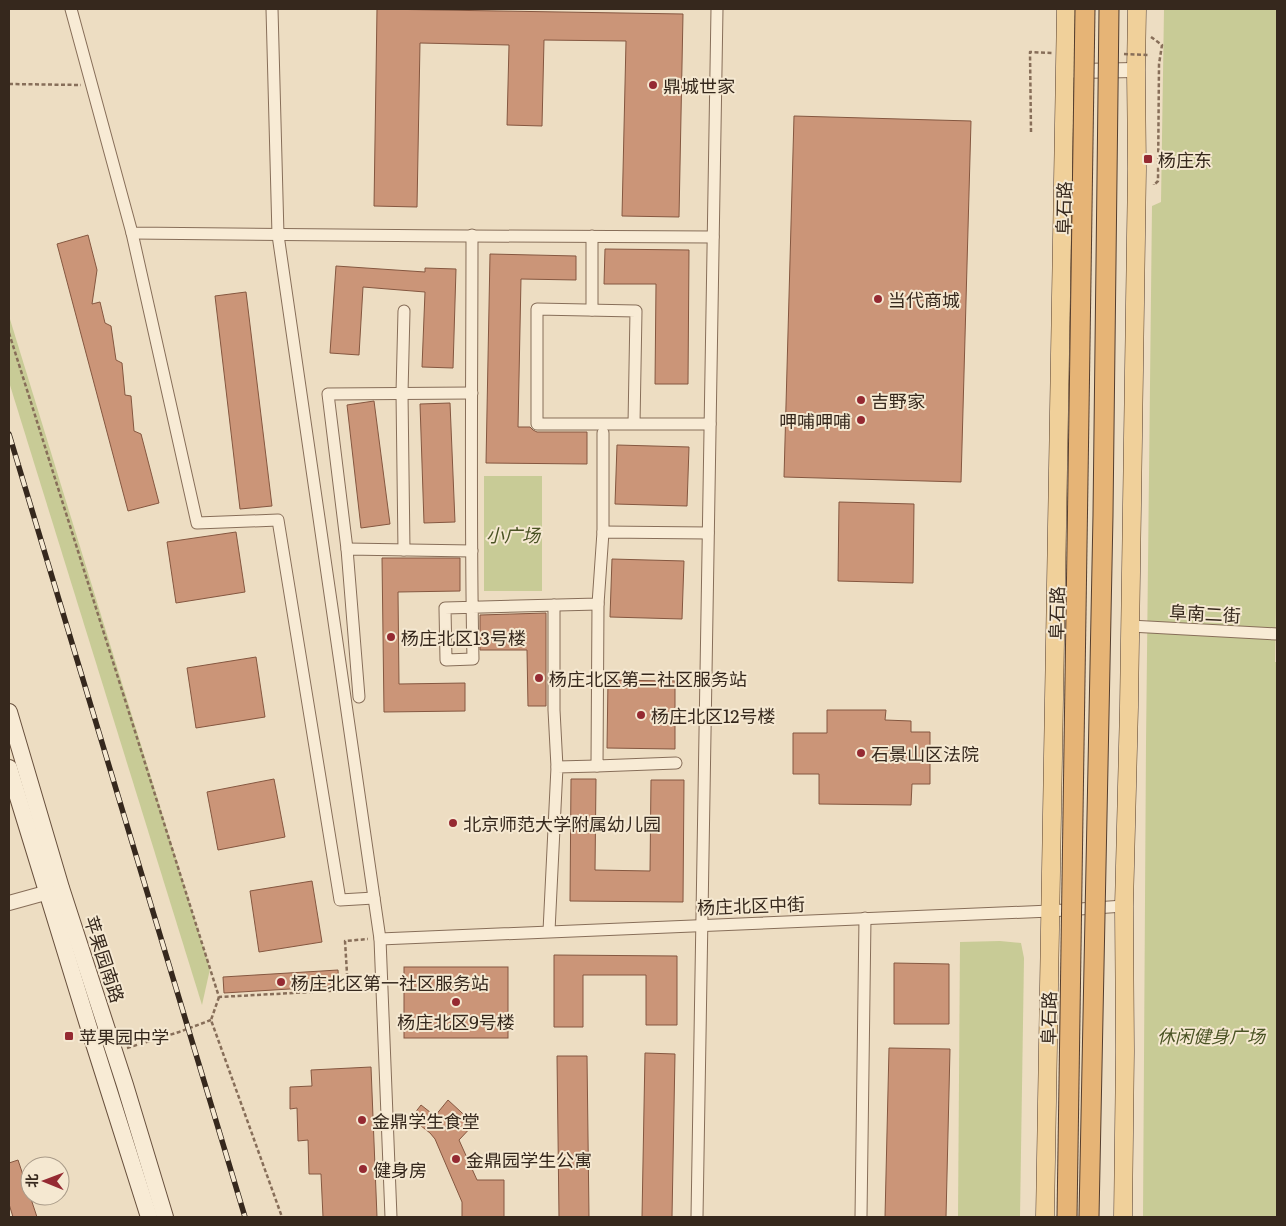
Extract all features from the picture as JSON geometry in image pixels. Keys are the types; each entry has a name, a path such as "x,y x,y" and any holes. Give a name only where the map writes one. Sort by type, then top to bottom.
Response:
{"highway":[{"name":"阜石路","path":"1067,1217 1084,9"},
{"path":"1089,1217 1102,524 1109,9"}],"main road":[{"name":"阜石路","path":"1045,1217 1066,9"},
{"path":"1123,1217 1124,906 1137,169 1137,9"},
{"name":"苹果园南路","path":"9,712 54,890 149,1217"},
{"name":"苹果园南路","path":"9,768 114,1051 165,1217"}],"street":[{"path":"71,9 132,233 197,523 278,520 340,900 374,898"},
{"path":"272,9 278,235 380,939 391,1217"},
{"path":"697,1217 716,9"},
{"path":"1066,71 1136,70"},
{"path":"132,233 713,237"},
{"path":"472,235 472,607 473,659 446,660 445,608 472,607 598,604"},
{"path":"592,236 592,310"},
{"path":"634,424 636,311 537,309 537,424 634,424 710,424"},
{"path":"404,311 402,393 404,550"},
{"path":"359,697 347,549 328,394 472,393"},
{"path":"597,766 598,604 603,532 603,433"},
{"path":"603,532 708,533"},
{"path":"347,549 472,551"},
{"path":"550,931 557,767 554,710 554,605"},
{"name":"阜南二街","path":"1130,626 1277,634"},
{"path":"557,767 676,763"},
{"path":"9,904 54,890"},
{"name":"杨庄北区中街","path":"380,939 1124,906"},
{"path":"861,1217 865,918"}],"path":[{"path":"1136,27 1162,45 1159,64 1158,181 1154,185 1153,176"},
{"path":"1030,52 1031,132"},
{"path":"1122,54 1150,55"},
{"path":"9,84 92,85"},
{"path":"9,333 219,997 211,1020 282,1217"},
{"path":"219,997 348,990 346,941 380,939"},
{"path":"114,1051 179,1032 211,1020"}],"green space":[{"name":"休闲健身广场","path":"1164,9 1277,9 1277,553 1275,662 1277,662 1277,1217 1143,1217 1152,206 1161,202"},
{"path":"9,316 210,969 202,1005 9,382"},
{"name":"小广场","path":"484,476 542,476 542,591 484,591"},
{"path":"1000,941 1021,943 1024,958 1020,1217 958,1217 960,942"}],"building":[{"name":"鼎城世家","path":"377,9 683,14 679,217 622,216 626,41 544,40 542,126 507,125 509,45 420,43 417,207 374,206"},
{"name":"当代商城","path":"794,116 971,121 961,482 784,477"},
{"path":"88,235 97,270 92,304 100,302 105,323 111,326 116,360 122,363 125,395 131,396 134,431 141,434 159,503 128,511 57,244"},
{"path":"605,249 689,250 688,384 655,384 656,284 604,284"},
{"path":"490,254 576,256 576,280 521,279 518,427 530,427 537,432 587,432 587,464 486,463"},
{"path":"336,266 425,272 425,268 456,269 453,368 422,367 425,292 363,287 359,355 330,353"},
{"path":"246,292 272,506 240,509 215,296"},
{"path":"374,401 390,524 361,528 347,405"},
{"path":"450,403 455,522 424,523 420,404"},
{"path":"617,445 689,447 687,506 615,504"},
{"path":"839,502 914,504 913,583 838,581"},
{"path":"236,532 245,592 176,603 167,542"},
{"name":"杨庄北区13号楼","path":"382,558 460,558 460,591 398,592 399,684 465,683 465,711 384,712"},
{"path":"612,559 684,561 682,619 610,617"},
{"name":"杨庄北区第二社区服务站","path":"546,613 546,706 528,706 527,650 480,650 480,615"},
{"path":"256,657 265,717 196,728 187,668"},
{"name":"杨庄北区12号楼","path":"608,680 675,681 675,749 607,748"},
{"name":"石景山区法院","path":"827,710 886,710 885,720 911,721 911,732 930,732 930,784 912,784 911,805 819,804 819,774 793,774 793,733 827,733"},
{"path":"274,779 285,837 218,850 207,792"},
{"path":"571,779 596,779 595,870 650,871 651,780 684,780 683,902 570,901"},
{"path":"312,881 322,942 259,952 250,891"},
{"path":"554,955 677,956 677,1025 646,1025 646,975 583,975 583,1027 554,1027"},
{"path":"894,963 949,964 949,1024 894,1024"},
{"name":"杨庄北区9号楼","path":"404,967 508,967 508,1038 404,1038"},
{"name":"杨庄北区第一社区服务站","path":"338,970 339,986 224,993 223,977"},
{"path":"889,1048 950,1049 946,1217 885,1217"},
{"path":"645,1053 675,1054 672,1217 642,1217"},
{"path":"557,1056 587,1056 589,1217 559,1217"},
{"path":"371,1067 377,1217 323,1217 321,1174 309,1174 308,1140 298,1141 297,1108 290,1109 290,1087 312,1086 311,1070"},
{"name":"金鼎园学生公寓","path":"448,1100 474,1124 459,1140 477,1180 504,1180 504,1217 462,1217 462,1202 435,1139 411,1118 421,1105 435,1116"},
{"path":"18,1160 20,1166 20,1206 33,1206 37,1217 13,1217 9,1204 9,1163"}],"railway":[{"path":"9,434 245,1217"}],"place":[{"name":"鼎城世家","path":"653,85"},
{"name":"杨庄东","path":"1148,159"},
{"name":"当代商城","path":"878,299"},
{"name":"吉野家","path":"861,400"},
{"name":"呷哺呷哺","path":"861,420"},
{"name":"杨庄北区13号楼","path":"391,637"},
{"name":"杨庄北区第二社区服务站","path":"539,678"},
{"name":"杨庄北区12号楼","path":"641,715"},
{"name":"石景山区法院","path":"861,753"},
{"name":"北京师范大学附属幼儿园","path":"453,823"},
{"name":"杨庄北区第一社区服务站","path":"281,982"},
{"name":"杨庄北区9号楼","path":"456,1002"},
{"name":"苹果园中学","path":"69,1036"},
{"name":"金鼎学生食堂","path":"362,1120"},
{"name":"金鼎园学生公寓","path":"456,1159"},
{"name":"健身房","path":"363,1169"}]}
